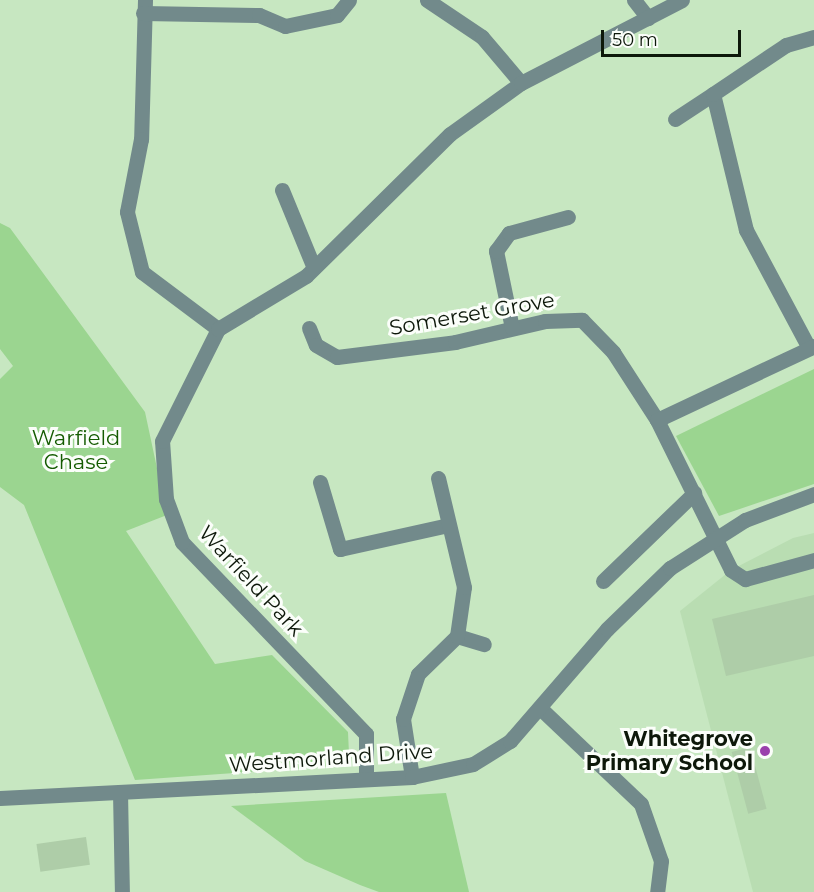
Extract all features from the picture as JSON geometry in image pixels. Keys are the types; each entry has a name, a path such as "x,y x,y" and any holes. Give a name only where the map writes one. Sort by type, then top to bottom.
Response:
{"street":[{"path":"348,0 337,15 285,26 259,15 144,7 141,139 127,212 142,272 218,329 289,290 450,134 521,83 682,0"},
{"path":"426,0 482,37 521,83"},
{"path":"634,0 648,18"},
{"path":"675,119 786,45 814,37"},
{"path":"657,420 812,347 746,230 713,94"},
{"path":"282,190 314,268"},
{"path":"512,328 496,251 509,233 568,217"},
{"name":"Somerset Grove","path":"309,328 316,345 337,357 455,342 512,328 582,320 613,352 657,420 731,570 745,579 814,560"},
{"name":"Warfield Park","path":"218,329 162,441 166,499 182,542 366,734 366,779"},
{"path":"412,777 403,718 418,674 457,636 464,588 438,478"},
{"path":"320,482 340,549 448,525"},
{"path":"603,582 694,493"},
{"name":"Westmorland Drive","path":"0,798 412,777 473,764 493,753 540,708 647,588 716,536 814,494"},
{"path":"457,636 484,644"},
{"path":"540,708 641,804 661,861 657,892"},
{"path":"120,792 122,892"}],"shaded area":[{"name":"Whitegrove Primary School","path":"814,533 814,892 753,892 680,611 731,570 793,538"}],"green space":[{"name":"Warfield Chase","path":"0,223 10,228 145,412 167,515 126,531 215,664 272,655 348,732 349,754 336,766 135,780 24,505 0,487 0,379 13,366 0,349"},
{"path":"814,369 814,484 719,516 676,436"},
{"path":"446,793 469,892 379,892 305,861 231,806"}],"building":[{"path":"814,595 814,656 726,676 712,619"},
{"path":"750,747 767,809 748,814 732,752"},
{"path":"86,837 90,865 40,872 36,844"}],"place":[{"name":"Whitegrove Primary School","path":"765,751"}]}
